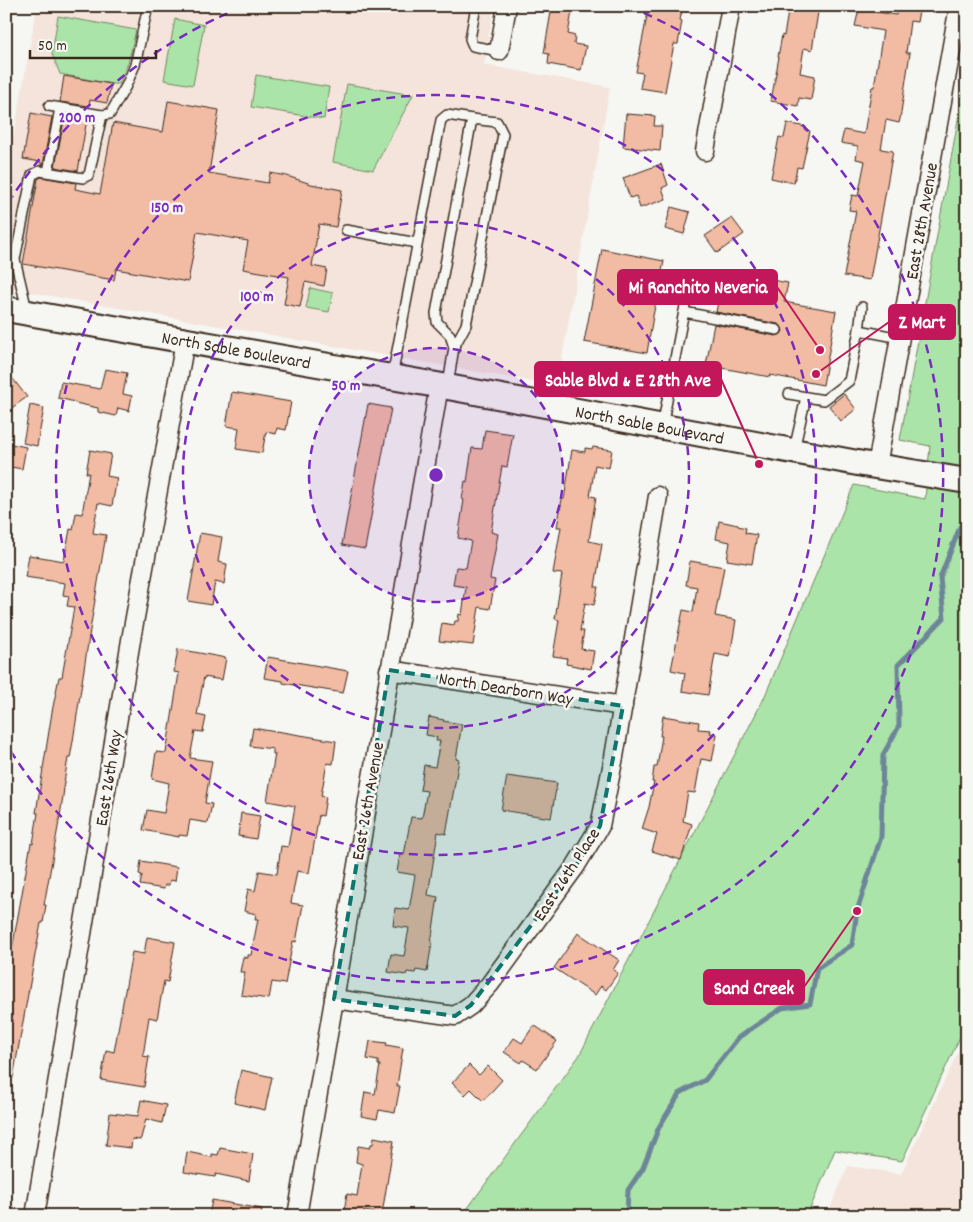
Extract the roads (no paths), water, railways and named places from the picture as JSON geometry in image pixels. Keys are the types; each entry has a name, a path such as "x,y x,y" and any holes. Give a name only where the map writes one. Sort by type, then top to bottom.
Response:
{"street":[{"path":"499,51 507,6"},
{"path":"705,151 731,6"},
{"name":"East 28th Avenue","path":"877,466 959,6"},
{"name":"North Sable Boulevard","path":"17,311 967,481"},
{"name":"East 26th Way","path":"35,1216 132,634 185,341"},
{"name":"East 26th Avenue","path":"297,1216 390,670 443,386"},
{"name":"East 26th Place","path":"334,999 455,1016 471,1005 490,984 575,867 600,826 623,706 658,496"},
{"name":"North Dearborn Way","path":"390,670 623,706"}],"lane":[{"path":"49,106 102,115 110,114 126,86 135,65 148,6"},
{"path":"476,6 470,39 473,46 499,51"},
{"path":"48,172 60,108"},
{"path":"17,311 15,259 32,175 40,171 83,178 89,175 102,115"},
{"path":"392,377 441,120 447,115 497,122 503,134 466,325 454,347 443,386"},
{"path":"454,347 450,335 437,322 436,313 472,120"},
{"path":"346,230 417,243"},
{"path":"662,427 687,295"},
{"path":"789,394 824,400 849,381 862,307"},
{"path":"684,312 777,330"},
{"path":"859,330 900,338"},
{"path":"794,451 806,397"}],"waterway":[{"path":"627,1216 628,1190 643,1168 659,1127 680,1093 705,1080 739,1037 782,1008 810,1004 817,968 852,945 857,911 881,837 883,755 899,726 898,665 944,618 940,578 960,527 967,522"}],"place":[{"name":"Mi Ranchito Neveria","path":"820,350"},
{"name":"Z Mart","path":"816,374"},
{"name":"Sable Blvd & E 28th Ave","path":"759,464"},
{"name":"Sand Creek","path":"857,911"}]}
